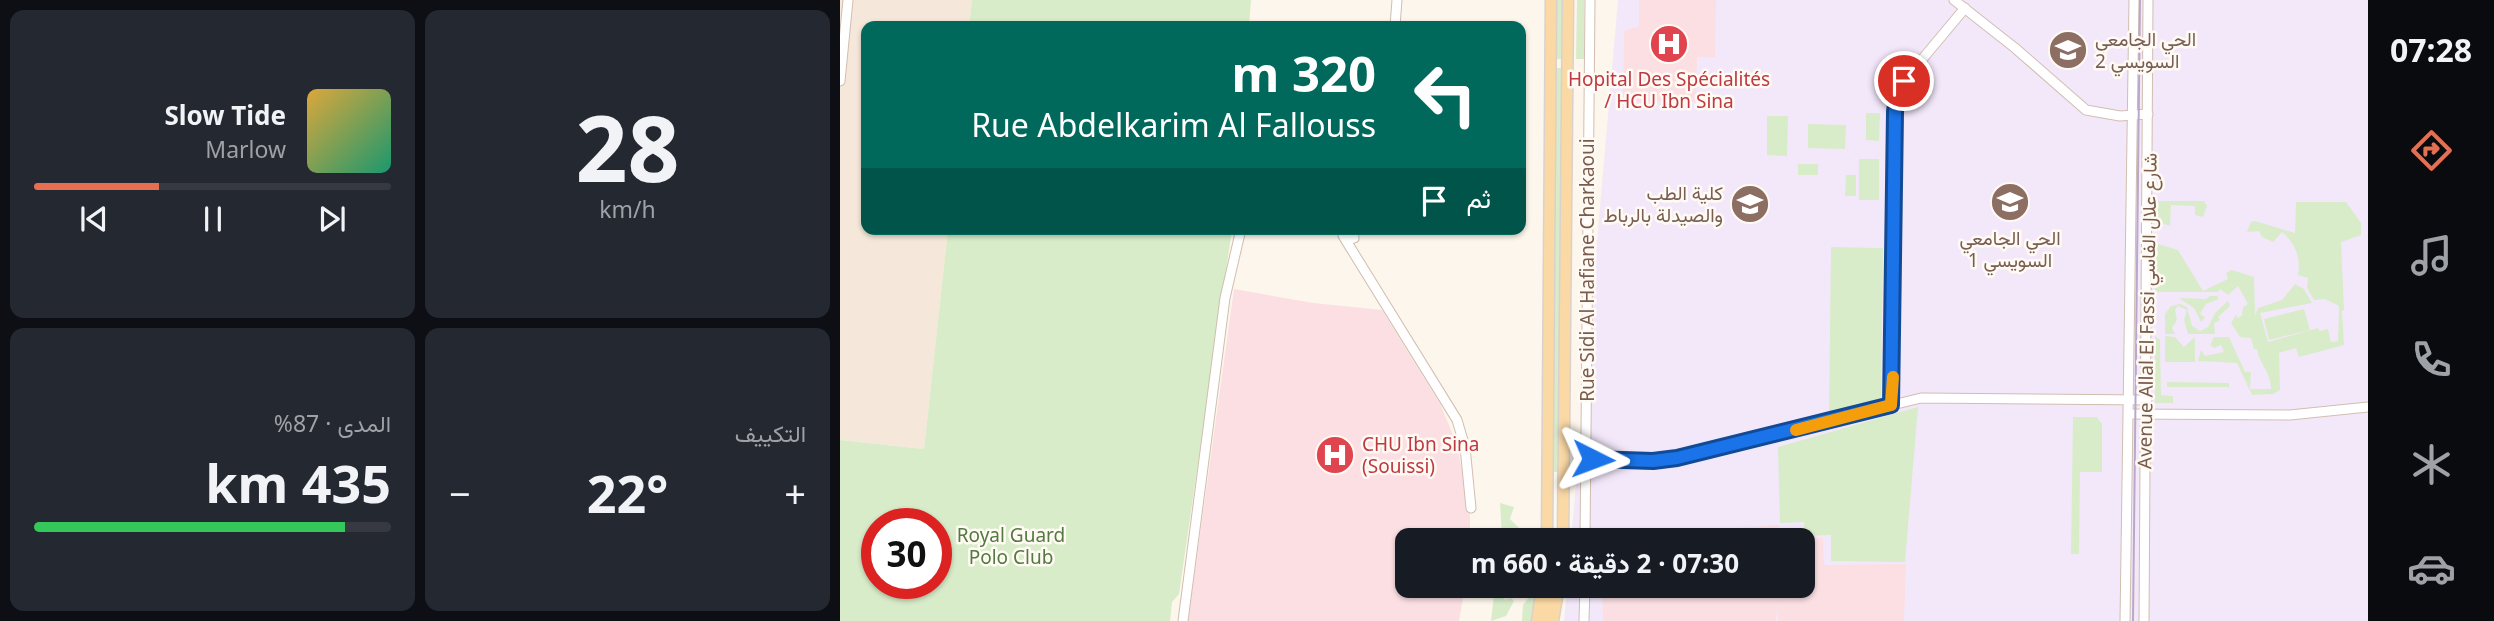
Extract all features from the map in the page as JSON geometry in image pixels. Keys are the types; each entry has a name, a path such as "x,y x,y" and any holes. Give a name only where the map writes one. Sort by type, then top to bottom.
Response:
{"main road":[{"path":"1547,528 1551,0"},
{"path":"1563,528 1568,0"},
{"path":"1537,621 1540,598"},
{"path":"1546,621 1547,598"},
{"path":"1553,621 1559,598"},
{"path":"1561,621 1562,598"}],"street":[{"path":"840,80 848,0"},
{"path":"1395,21 1397,0"},
{"name":"Rue Sidi Al Hafiane Charkaoui","path":"1585,528 1590,0"},
{"path":"1954,0 2084,109 2115,113 2148,112"},
{"name":"Avenue Allal El Fassi شارع علال الفاسي","path":"2125,621 2134,0"},
{"name":"Avenue Allal El Fassi شارع علال الفاسي","path":"2144,621 2148,0"},
{"path":"1891,405 1896,103 1904,81 1965,8"},
{"path":"1183,621 1225,298 1240,235"},
{"path":"1350,235 1356,256 1457,420 1465,447 1471,508"},
{"path":"1892,385 1916,398"},
{"path":"1586,459 1653,461 1677,458 1916,398 2147,400"},
{"path":"2129,414 2290,415 2368,407"},
{"path":"1584,621 1585,598"}],"shaded area":[{"path":"840,0 972,0 970,21 861,21 861,235 947,235 924,449 840,440"},
{"path":"1618,0 2368,0 2368,621 1564,621 1566,598 1815,598 1815,528 1572,528"},
{"name":"Hopital Des Spécialités / HCU Ibn Sina","path":"1639,0 1716,0 1715,57 1697,57 1696,102 1623,101 1624,31 1639,26"},
{"name":"CHU Ibn Sina (Souissi)","path":"1234,289 1313,303 1382,310 1440,404 1457,444 1470,516 1470,528 1395,528 1395,598 1463,598 1459,621 1188,621"},
{"path":"1779,525 1779,528 1738,528"},
{"path":"1815,538 1823,538 1824,565 1906,564 1904,621 1778,621 1777,604 1776,621 1603,621 1602,598 1815,598"}],"green space":[{"path":"972,0 1251,0 1249,21 970,21"},
{"path":"1557,0 1563,0 1562,59 1556,59"},
{"path":"1577,0 1584,0 1584,59 1576,59"},
{"path":"1556,68 1562,68 1559,472 1553,472"},
{"path":"1866,113 1880,113 1879,141 1866,140"},
{"path":"1767,116 1788,116 1787,156 1767,155"},
{"path":"1808,124 1846,125 1845,149 1808,148"},
{"path":"1859,159 1879,159 1879,200 1859,200"},
{"path":"1798,164 1818,164 1818,175 1798,175"},
{"path":"1846,175 1856,175 1856,196 1845,196"},
{"path":"2156,201 2204,201 2207,206 2203,217 2195,215 2195,206 2171,205 2170,226 2156,221"},
{"path":"2296,202 2346,202 2361,223 2361,235 2341,242 2344,345 2299,357 2296,348 2279,353 2280,390 2273,394 2252,395 2237,363 2198,361 2201,350 2205,356 2224,352 2221,345 2214,348 2210,345 2214,337 2229,337 2245,372 2251,372 2250,389 2271,389 2269,377 2251,338 2240,337 2231,323 2236,315 2238,318 2242,315 2243,307 2248,304 2238,286 2228,295 2220,289 2218,292 2155,292 2155,243 2178,250 2203,291 2228,279 2226,273 2232,270 2254,277 2255,316 2258,308 2282,300 2295,284 2304,289 2312,303 2260,313 2268,342 2318,328 2320,331 2328,329 2331,342 2338,341 2339,306 2325,299 2314,300 2307,288 2308,278 2298,275 2299,263 2291,241 2282,232 2273,242 2262,237 2259,231 2247,232 2251,222 2255,221 2295,233"},
{"name":"Royal Guard Polo Club","path":"947,235 1231,235 1179,594 1172,602 1170,621 840,621 840,440 924,449"},
{"path":"1831,247 1883,248 1881,401 1829,415"},
{"path":"2217,296 2219,299 2206,304 2200,314 2205,317 2201,322 2194,308 2179,298 2206,299"},
{"path":"2228,301 2230,306 2218,317 2220,320 2214,323 2215,334 2188,334 2184,320 2187,310 2178,306 2175,310 2177,320 2172,328 2175,334 2165,334 2165,314 2171,306 2180,304 2187,307 2192,326 2200,331 2208,327 2215,313"},
{"path":"2304,309 2310,330 2269,340 2264,319"},
{"path":"2155,336 2160,340 2161,395 2173,396 2173,403 2155,403"},
{"path":"2165,336 2175,337 2184,347 2195,337 2195,362 2165,362"},
{"path":"2167,382 2229,383 2229,387 2167,387"},
{"path":"1918,407 1905,562 1831,561 1831,535 1815,536 1815,528 1804,528 1804,522 1780,523 1778,447"},
{"path":"2073,417 2097,417 2102,424 2102,472 2080,472 2079,554 2071,554"},
{"path":"1500,503 1514,507 1510,519 1519,528 1502,528"},
{"path":"1494,598 1511,598 1514,601 1506,616 1491,621"},
{"path":"1528,598 1534,598 1531,621 1522,621 1523,605"}],"tram line":[{"path":"2133,621 2140,0"}],"slow traffic":[{"path":"1796,430 1891,405 1893,377"}],"place":[{"name":"Hopital Des Spécialités / HCU Ibn Sina","path":"1669,44"},
{"name":"الحي الجامعي السويسي 2","path":"2068,50"},
{"name":"الحي الجامعي السويسي 1","path":"2010,202"},
{"name":"كلية الطب والصيدلة بالرباط","path":"1750,204"},
{"name":"CHU Ibn Sina (Souissi)","path":"1335,455"}],"route":[{"path":"1593,459 1653,461 1677,458 1891,405 1895,112 1897,95 1904,81"}]}
